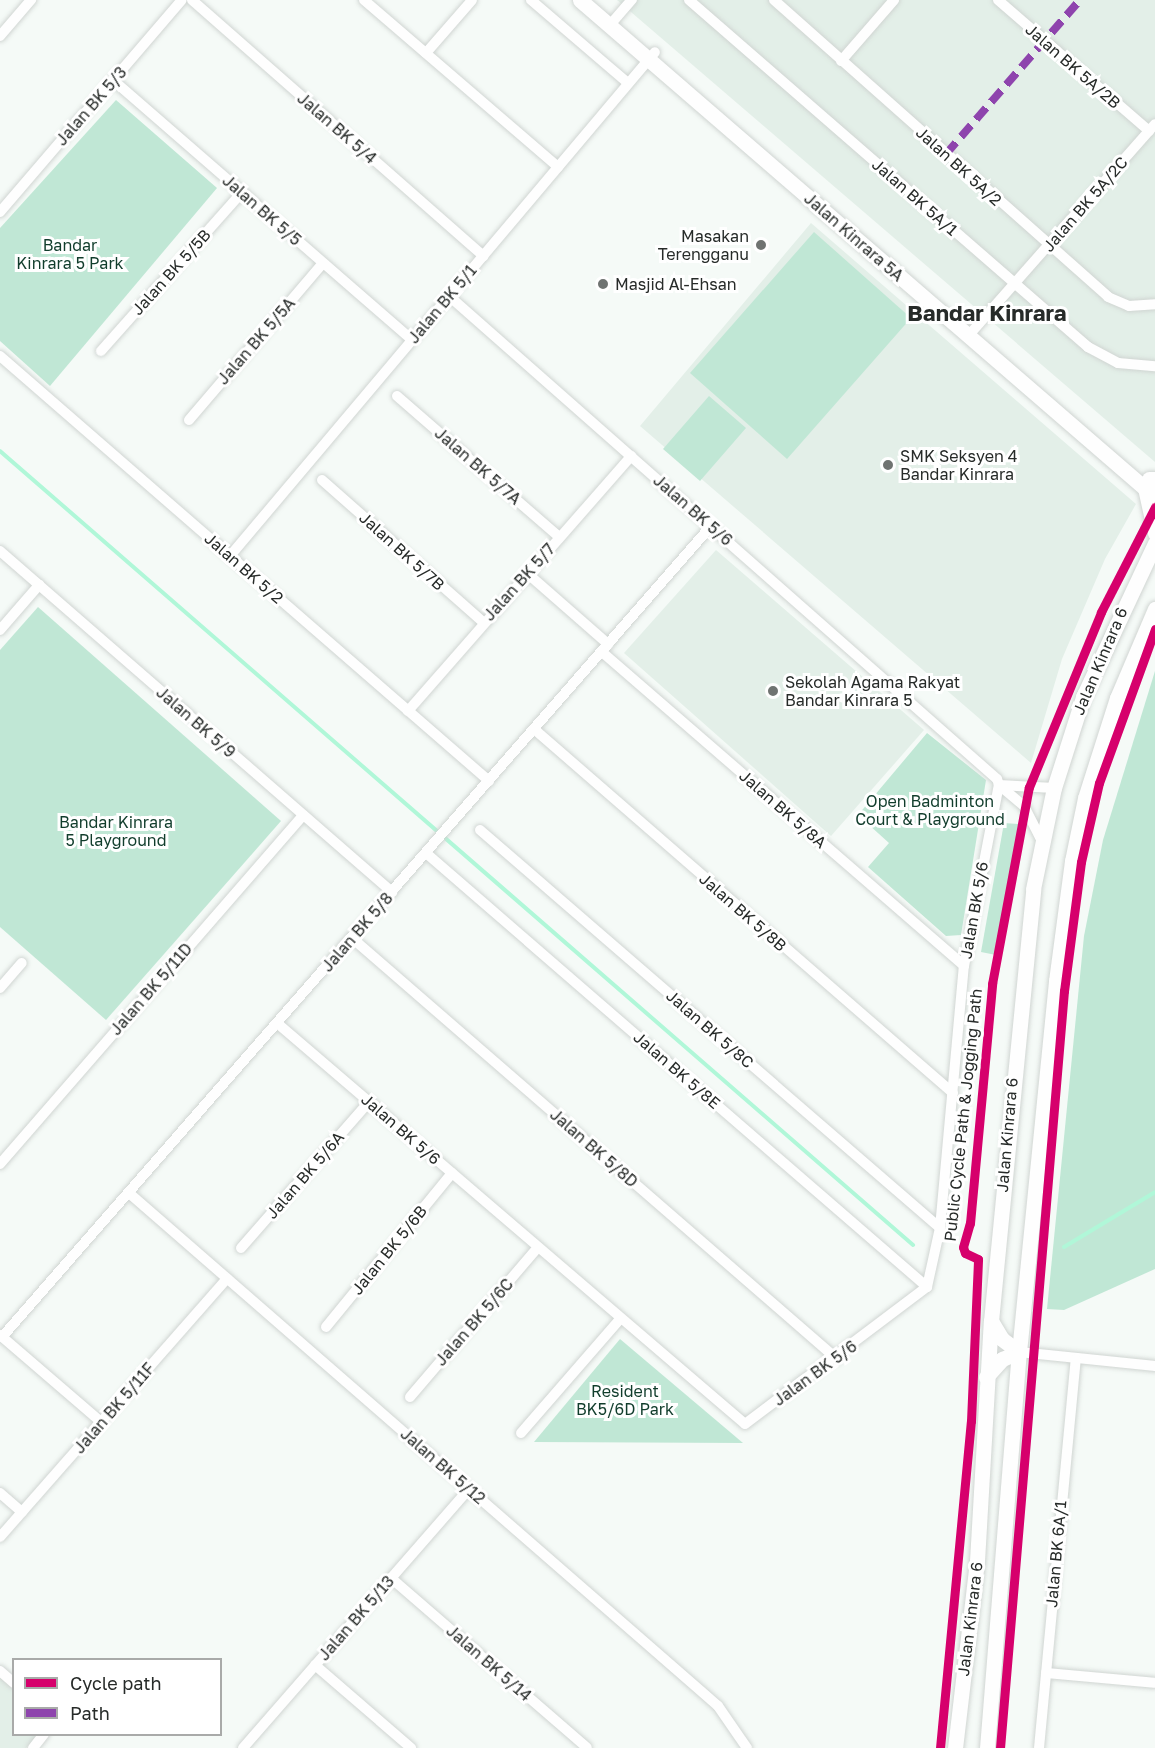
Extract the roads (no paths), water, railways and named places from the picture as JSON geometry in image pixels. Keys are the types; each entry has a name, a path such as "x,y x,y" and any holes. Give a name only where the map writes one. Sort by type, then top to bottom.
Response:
{"main road":[{"name":"Jalan Kinrara 5A","path":"580,0 613,22 1152,485"},
{"name":"Jalan Kinrara 5A","path":"596,0 613,22"},
{"path":"1152,485 1155,533"},
{"name":"Jalan Kinrara 6","path":"955,1748 977,1561 986,1377 1016,1030 1042,841 1054,788 1103,646 1155,543"},
{"name":"Jalan Kinrara 6","path":"987,1748 1019,1352 1056,981 1072,861 1085,798 1117,698 1155,609"},
{"path":"991,1321 1002,1339 1019,1352"},
{"path":"986,1377 1002,1359 1019,1352"}],"street":[{"path":"0,36 31,0"},
{"name":"Jalan BK 5/3","path":"0,212 182,0"},
{"name":"Jalan BK 5/4","path":"192,0 483,256"},
{"path":"364,0 558,167"},
{"path":"426,53 472,0"},
{"path":"531,0 628,83"},
{"path":"613,22 632,0"},
{"name":"Jalan BK 5A/1","path":"688,0 1101,356 1130,366 1155,366"},
{"name":"Jalan BK 5A/2","path":"774,0 1049,246 1118,304 1155,304"},
{"path":"841,61 894,0"},
{"name":"Jalan BK 5A/2B","path":"998,0 1152,128"},
{"name":"Jalan BK 5/1","path":"230,556 651,56"},
{"name":"Jalan BK 5/5","path":"113,80 412,340"},
{"name":"Jalan BK 5A/2C","path":"972,332 1152,128"},
{"name":"Jalan BK 5/5B","path":"100,351 242,192"},
{"name":"Jalan BK 5/5A","path":"189,420 323,263"},
{"name":"Jalan BK 5/6","path":"277,1023 745,1424 837,1359 927,1287 940,1228 964,966 999,785 992,772 449,296"},
{"name":"Jalan BK 5/2","path":"0,356 489,781"},
{"name":"Jalan BK 5/7A","path":"397,396 559,537"},
{"name":"Jalan BK 5/7","path":"408,711 483,622 631,456"},
{"name":"Jalan BK 5/7B","path":"322,480 483,622"},
{"name":"Jalan BK 5/8","path":"1,1336 129,1193 711,526"},
{"name":"Jalan BK 5/9","path":"0,551 392,892"},
{"name":"Jalan BK 5/8A","path":"527,573 605,648 964,966"},
{"path":"0,630 39,585"},
{"name":"Jalan BK 5/8B","path":"534,729 953,1093"},
{"path":"999,785 1054,788"},
{"path":"999,785 1024,806 1042,841"},
{"name":"Jalan BK 5/11D","path":"0,1164 303,814"},
{"name":"Jalan BK 5/8C","path":"480,830 940,1228"},
{"name":"Jalan BK 5/8E","path":"426,853 927,1287"},
{"name":"Jalan BK 5/8D","path":"352,938 837,1359"},
{"path":"0,988 22,963"},
{"name":"Jalan BK 5/6A","path":"241,1248 369,1102"},
{"name":"Jalan BK 5/6B","path":"326,1327 452,1173"},
{"name":"Jalan BK 5/12","path":"129,1193 718,1706 747,1748"},
{"name":"Jalan BK 5/6C","path":"410,1397 538,1247"},
{"name":"Jalan BK 5/11F","path":"0,1537 227,1279"},
{"path":"521,1433 621,1318"},
{"path":"1,1336 101,1422"},
{"path":"1019,1352 1076,1360 1155,1366"},
{"name":"Jalan BK 6A/1","path":"1039,1748 1076,1360"},
{"name":"Jalan BK 5/13","path":"243,1748 469,1489"},
{"path":"0,1493 22,1512"},
{"name":"Jalan BK 5/14","path":"391,1578 587,1748"},
{"path":"315,1665 411,1748"},
{"path":"0,1671 12,1681"},
{"path":"1046,1673 1155,1683"},
{"path":"33,1748 42,1736"}],"waterway":[{"path":"0,451 913,1245"},
{"path":"1064,1247 1155,1192"}],"place":[{"name":"Masakan Terengganu","path":"761,245"},
{"name":"Masjid Al-Ehsan","path":"603,284"},
{"name":"SMK Seksyen 4 Bandar Kinrara","path":"888,465"},
{"name":"Sekolah Agama Rakyat Bandar Kinrara 5","path":"773,691"}],"district":[{"name":"Bandar Kinrara","path":"987,313"}],"park label":[{"name":"Bandar Kinrara 5 Park","path":"70,254"},
{"name":"Open Badminton Court & Playground","path":"930,810"},
{"name":"Bandar Kinrara 5 Playground","path":"116,831"},
{"name":"Resident BK5/6D Park","path":"625,1400"}]}
